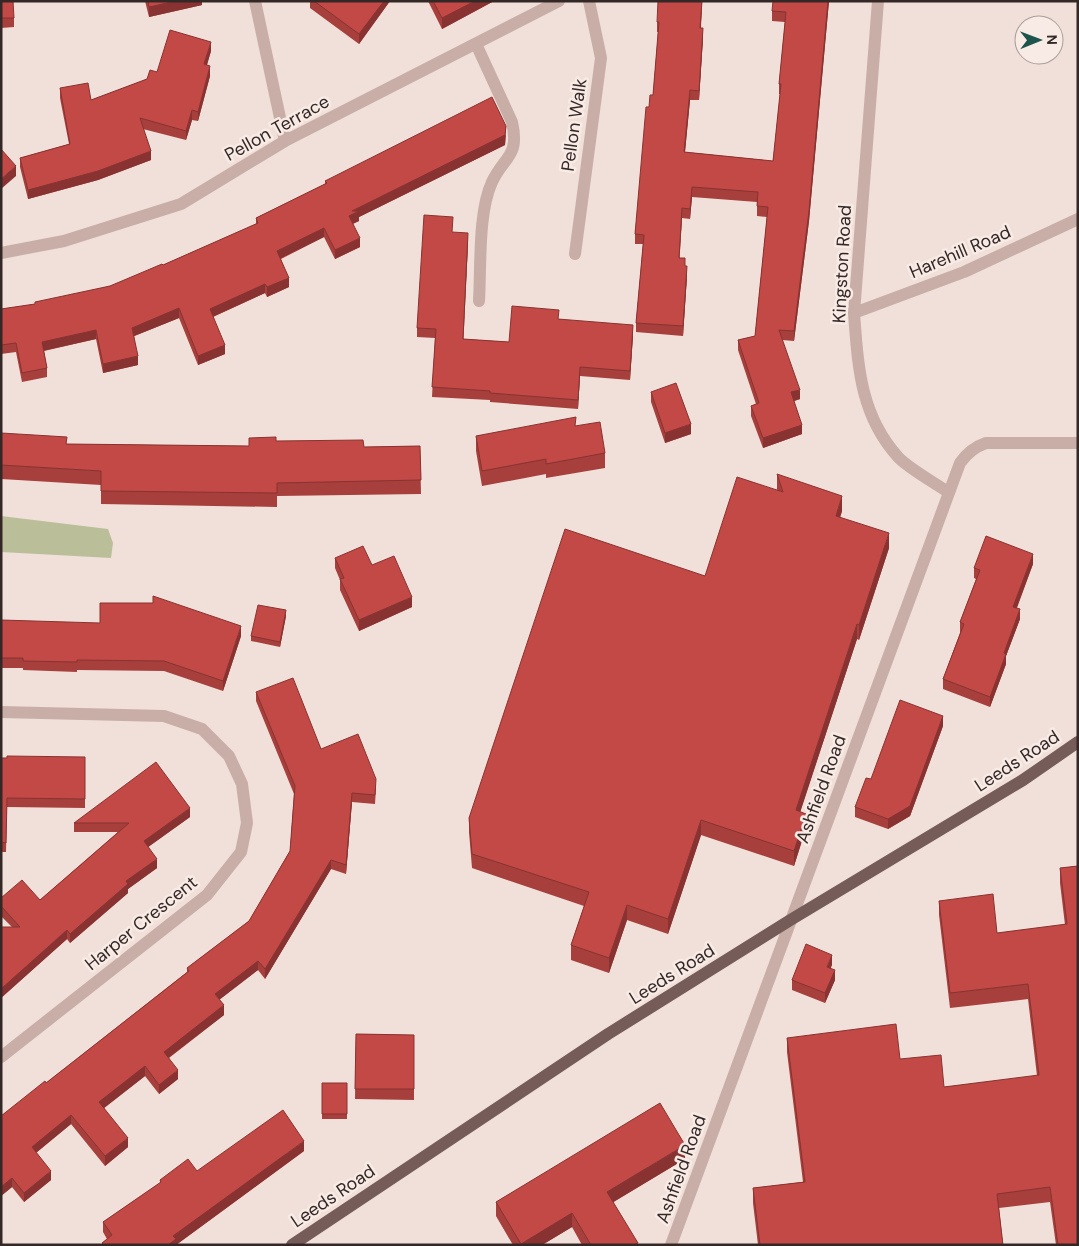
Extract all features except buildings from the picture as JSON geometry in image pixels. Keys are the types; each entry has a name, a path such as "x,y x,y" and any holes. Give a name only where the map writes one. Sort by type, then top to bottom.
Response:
{"main road":[{"name":"Leeds Road","path":"292,1245 608,1034 792,919 1023,780 1078,742"}],"street":[{"path":"255,1 285,141"},
{"name":"Pellon Terrace","path":"1,253 64,241 181,204 285,141 559,1"},
{"name":"Pellon Walk","path":"575,254 601,58 589,1"},
{"name":"Kingston Road","path":"878,1 854,313 858,360 867,406 880,434 899,458 948,492"},
{"path":"476,44 512,122 515,134 510,156 493,179 483,210 479,301"},
{"name":"Harehill Road","path":"854,313 964,272 1078,219"},
{"name":"Ashfield Road","path":"672,1245 960,463 966,454 986,443 1078,442"},
{"name":"Harper Crescent","path":"1,712 164,716 202,729 228,756 242,784 247,822 241,852 207,894 1,1057"}],"green space":[{"path":"1,516 108,529 113,543 111,558 1,552"}]}
